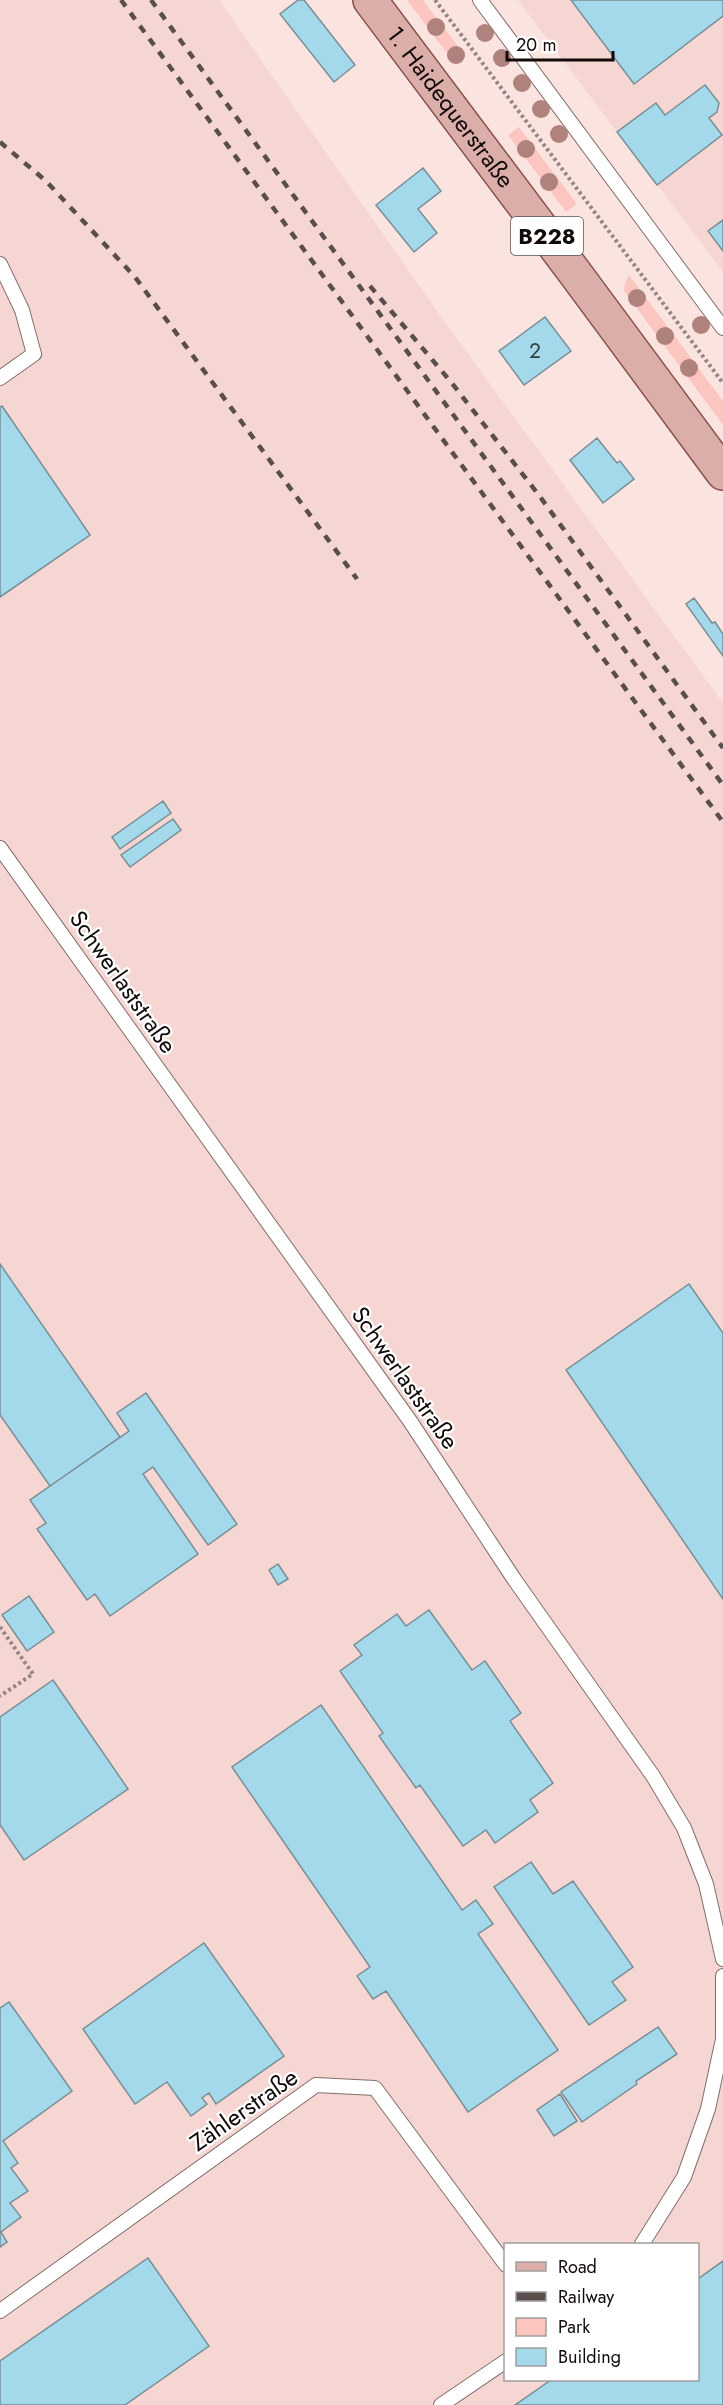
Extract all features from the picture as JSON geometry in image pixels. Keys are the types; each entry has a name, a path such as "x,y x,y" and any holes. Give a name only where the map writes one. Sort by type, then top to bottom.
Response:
{"main road":[{"name":"1. Haidequerstraße","path":"370,0 723,473"}],"lane":[{"path":"480,0 723,328"},
{"path":"0,264 22,310 34,354 0,378"},
{"name":"Schwerlaststraße","path":"0,848 410,1420 514,1579 653,1776 684,1828 706,1884 723,1959"},
{"path":"643,2243 684,2177 708,2109 723,2039 723,1976"},
{"name":"Zählerstraße","path":"0,2311 316,2085 375,2088 504,2262"},
{"path":"441,2405 504,2362"}],"path":[{"path":"435,0 723,383"},
{"path":"0,1627 33,1674 0,1696"}],"shaded area":[{"path":"0,0 219,0 449,328 723,703 723,2405 0,2405"},
{"path":"518,0 723,0 723,272 617,132"}],"green space":[{"path":"407,0 423,0 466,57 457,63"},
{"path":"519,127 577,204 566,212 508,135"},
{"path":"629,275 723,401 723,425 624,291"}],"building":[{"path":"298,0 304,0 355,65 334,82 280,14"},
{"path":"571,0 723,0 723,16 634,84"},
{"path":"705,85 719,103 717,112 709,118 722,135 657,185 617,132 656,103 665,115"},
{"path":"423,168 441,191 418,209 437,233 414,252 376,205"},
{"path":"723,220 723,251 708,231"},
{"path":"545,317 571,351 524,385 499,351"},
{"path":"2,406 90,535 0,597 0,407"},
{"path":"597,438 617,463 620,461 634,479 603,503 570,460"},
{"path":"694,598 723,634 723,656 686,604"},
{"path":"163,801 171,813 120,849 112,837"},
{"path":"173,819 181,830 130,867 121,855"},
{"path":"0,1264 120,1437 50,1486 0,1415"},
{"path":"689,1284 723,1333 723,1599 566,1370"},
{"path":"146,1393 237,1524 208,1545 153,1467 143,1474 198,1554 110,1616 95,1594 87,1600 37,1529 46,1523 30,1500 129,1431 117,1413"},
{"path":"278,1564 288,1579 278,1585 269,1570"},
{"path":"29,1596 54,1632 27,1651 2,1615"},
{"path":"429,1610 472,1670 485,1661 521,1713 510,1721 553,1783 530,1800 538,1812 495,1843 486,1830 463,1846 420,1785 416,1788 379,1736 383,1733 340,1671 362,1655 354,1645 397,1614 406,1626"},
{"path":"53,1680 128,1789 24,1860 0,1825 0,1717"},
{"path":"321,1705 462,1910 476,1900 493,1924 478,1934 558,2050 468,2112 386,1991 373,1999 357,1976 370,1967 232,1767"},
{"path":"531,1862 553,1894 573,1881 633,1967 612,1982 626,2000 589,2025 494,1887"},
{"path":"204,1943 284,2056 216,2104 209,2093 202,2098 207,2104 191,2116 167,2082 135,2104 83,2029"},
{"path":"9,2002 72,2091 3,2141 18,2163 11,2168 28,2191 10,2203 21,2217 1,2232 7,2242 0,2247 0,2008"},
{"path":"658,2027 677,2054 636,2081 637,2084 582,2122 561,2092"},
{"path":"560,2094 577,2121 554,2136 537,2110"},
{"path":"148,2258 209,2346 125,2405 0,2405 0,2361"},
{"path":"723,2261 723,2405 515,2405 550,2381 699,2381 699,2278"}],"railway":[{"path":"121,0 723,822"},
{"path":"151,0 723,785"},
{"path":"0,142 46,181 135,277 357,579"},
{"path":"370,286 451,382 538,494 723,748"}]}
